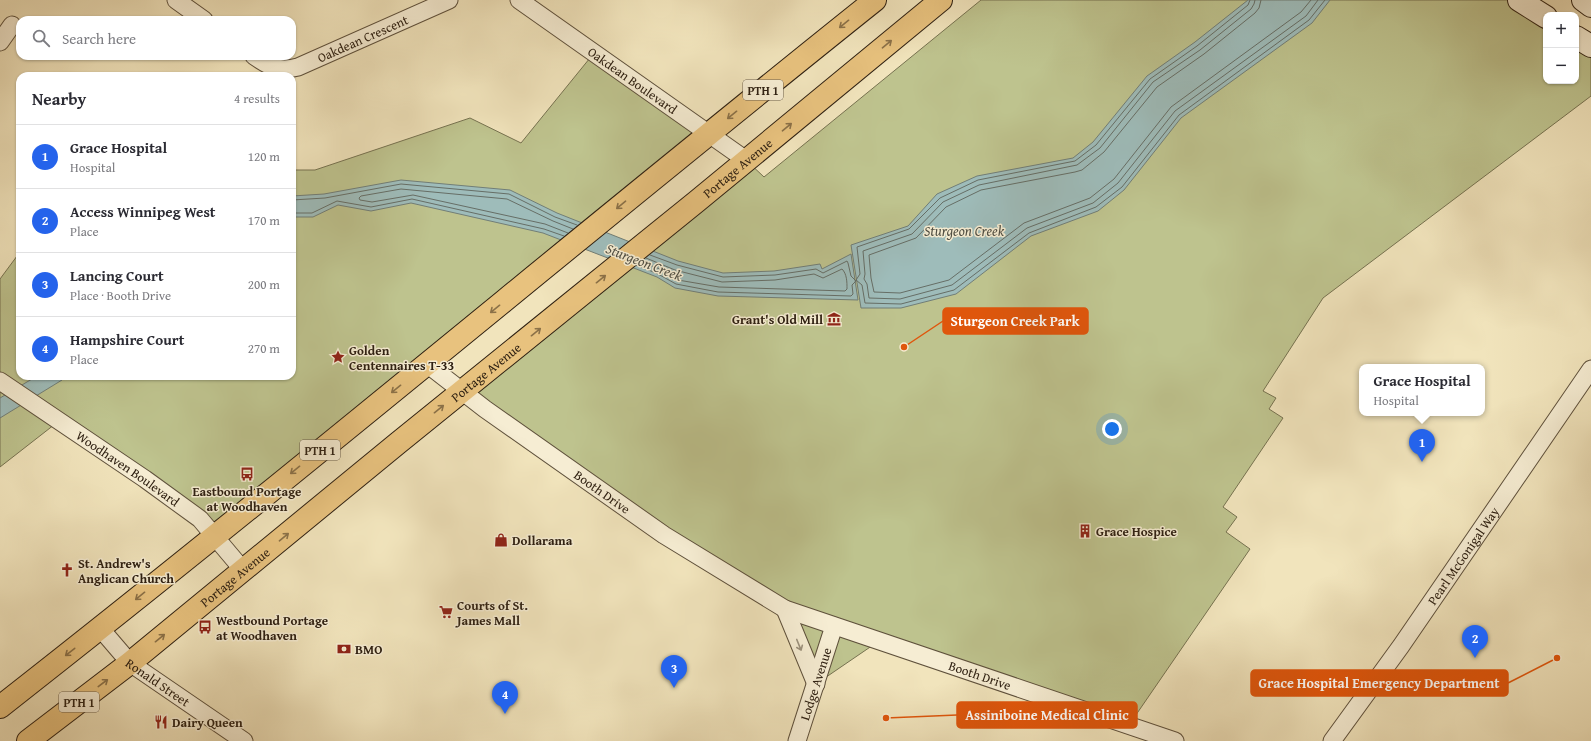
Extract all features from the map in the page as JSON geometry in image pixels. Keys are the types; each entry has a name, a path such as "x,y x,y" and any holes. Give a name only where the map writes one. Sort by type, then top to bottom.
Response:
{"highway":[{"name":"PTH 1","path":"0,707 427,364 651,180 875,0"},
{"name":"Portage Avenue","path":"28,741 130,663 462,391 696,202 930,3"}],"main road":[{"path":"1519,0 1543,15"},
{"path":"1583,0 1591,6"},
{"path":"1579,39 1591,46"}],"street":[{"path":"176,0 198,16"},
{"name":"Oakdean Crescent","path":"260,60 275,68 282,69 298,66 449,0"},
{"name":"Oakdean Boulevard","path":"519,0 746,160"},
{"path":"0,42 12,25"},
{"name":"Booth Drive","path":"427,364 462,391 664,535 785,609 1175,741"},
{"name":"Pearl McGonigal Way","path":"1332,741 1401,646 1591,369"},
{"name":"Woodhaven Boulevard","path":"0,381 140,475 200,520 243,570"},
{"path":"785,609 816,684"},
{"name":"Lodge Avenue","path":"797,741 834,626"},
{"name":"Ronald Street","path":"100,628 130,663 244,741"}],"green space":[{"path":"981,0 1519,0 1543,15 1543,84 1579,84 1579,39 1591,46 1591,96 1323,298 1263,391 1276,398 1269,409 1283,418 1223,507 1237,517 1226,532 1250,549 1129,725 879,641 816,684 785,609 462,391 746,160 764,177"},
{"path":"594,53 708,134 213,536 59,421 0,467 0,279 16,257 16,380 296,380 296,170 315,170 470,118 521,143"}],"water":[{"name":"Sturgeon Creek","path":"1248,0 1330,0 1312,23 1181,118 1124,190 1098,211 1031,236 956,294 901,308 861,308 851,245 908,226 937,194 977,176 1073,158 1093,142 1147,76 1195,42"},
{"name":"Sturgeon Creek","path":"401,180 510,190 557,213 678,261 723,273 774,271 820,264 822,269 851,254 858,300 718,296 675,288 657,277 543,233 411,203 371,211 338,205 313,217 296,217 296,196 324,194"},
{"path":"30,380 62,380 0,418 0,398"}],"place":[{"name":"Grant's Old Mill","path":"834,319"},
{"name":"Sturgeon Creek Park","path":"904,347"},
{"name":"Golden Centennaires T-33","path":"338,357"},
{"name":"Grace Hospital","path":"1422,462"},
{"name":"Eastbound Portage at Woodhaven","path":"247,474"},
{"name":"Grace Hospice","path":"1085,531"},
{"name":"Dollarama","path":"501,540"},
{"name":"St. Andrew's Anglican Church","path":"67,570"},
{"name":"Courts of St. James Mall","path":"446,612"},
{"name":"Westbound Portage at Woodhaven","path":"205,627"},
{"name":"BMO","path":"344,649"},
{"name":"Access Winnipeg West","path":"1475,658"},
{"name":"Grace Hospital Emergency Department","path":"1557,658"},
{"name":"Lancing Court","path":"674,688"},
{"name":"Hampshire Court","path":"505,714"},
{"name":"Assiniboine Medical Clinic","path":"886,718"},
{"name":"Dairy Queen","path":"161,722"}]}
